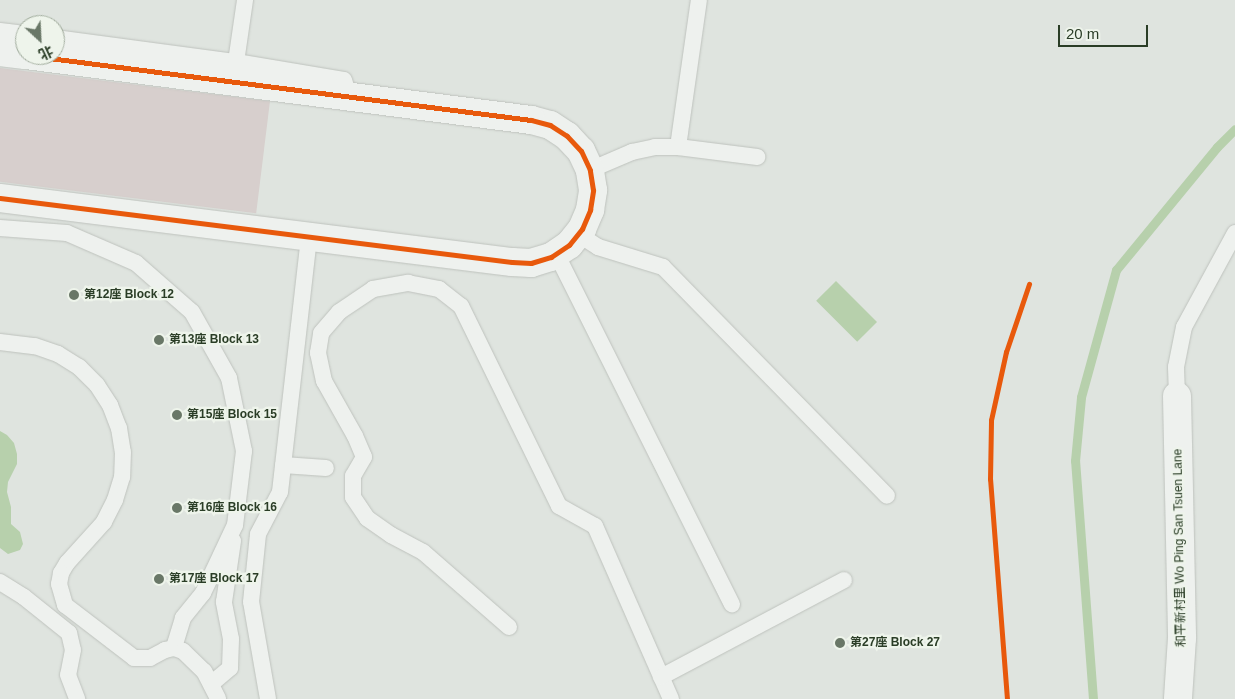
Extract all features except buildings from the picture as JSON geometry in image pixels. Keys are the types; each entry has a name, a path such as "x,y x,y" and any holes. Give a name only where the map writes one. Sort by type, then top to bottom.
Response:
{"street":[{"path":"0,52 15,54"},
{"path":"0,198 512,262 532,262 556,253 569,245 578,234 590,210 593,190 590,170 581,151 568,136 550,125 531,120 65,60"},
{"name":"和平新村里 Wo Ping San Tsuen Lane","path":"1177,396 1182,638 1178,699"}],"lane":[{"path":"236,62 245,0"},
{"path":"678,146 699,0"},
{"path":"0,31 15,33"},
{"path":"65,39 236,62 344,80 349,96"},
{"path":"590,170 632,152 654,146 678,146 757,157"},
{"path":"0,228 67,233 136,263 192,312 229,378 244,451 224,602 231,639 230,668 211,684"},
{"path":"1177,396 1176,367 1184,326 1235,233"},
{"path":"578,234 598,247 664,267 887,496"},
{"path":"268,699 251,602 258,534 280,492 309,237"},
{"path":"556,253 732,604"},
{"path":"509,627 423,552 391,535 367,518 354,497 353,476 364,457 355,436 324,381 318,353 321,333 339,312 373,289 408,283 439,289 461,306 559,506 595,526 672,699"},
{"path":"0,342 35,346 58,354 79,367 97,385 110,405 119,428 123,452 122,477 116,500 104,522 67,563 61,573 59,584 65,605 134,658 150,658 165,650 174,648 183,651 194,660 211,684 218,699"},
{"path":"283,465 326,468"},
{"path":"174,648 183,618 203,593 235,525"},
{"path":"661,677 844,580"},
{"path":"0,582 24,597 69,633 73,650 68,675 77,699"}],"shaded area":[{"path":"0,68 270,101 256,213 0,182"},
{"path":"836,281 877,322 857,342 816,301"},
{"path":"0,431 7,435 14,443 17,454 17,464 8,482 7,492 11,507 11,524 20,532 23,544 20,550 8,554 0,548"}],"waterway":[{"path":"1093,699 1075,461 1081,397 1116,270 1217,147 1235,129"}],"cycle path":[{"path":"0,198 531,263 551,257 569,245 582,229 590,210 593,190 590,170 581,151 567,136 550,125 531,120 65,60"},
{"path":"1007,699 990,479 991,420 1006,352 1029,284"}],"place":[{"name":"第12座 Block 12","path":"74,295"},
{"name":"第13座 Block 13","path":"159,340"},
{"name":"第15座 Block 15","path":"177,415"},
{"name":"第16座 Block 16","path":"177,508"},
{"name":"第17座 Block 17","path":"159,579"},
{"name":"第27座 Block 27","path":"840,643"}]}
